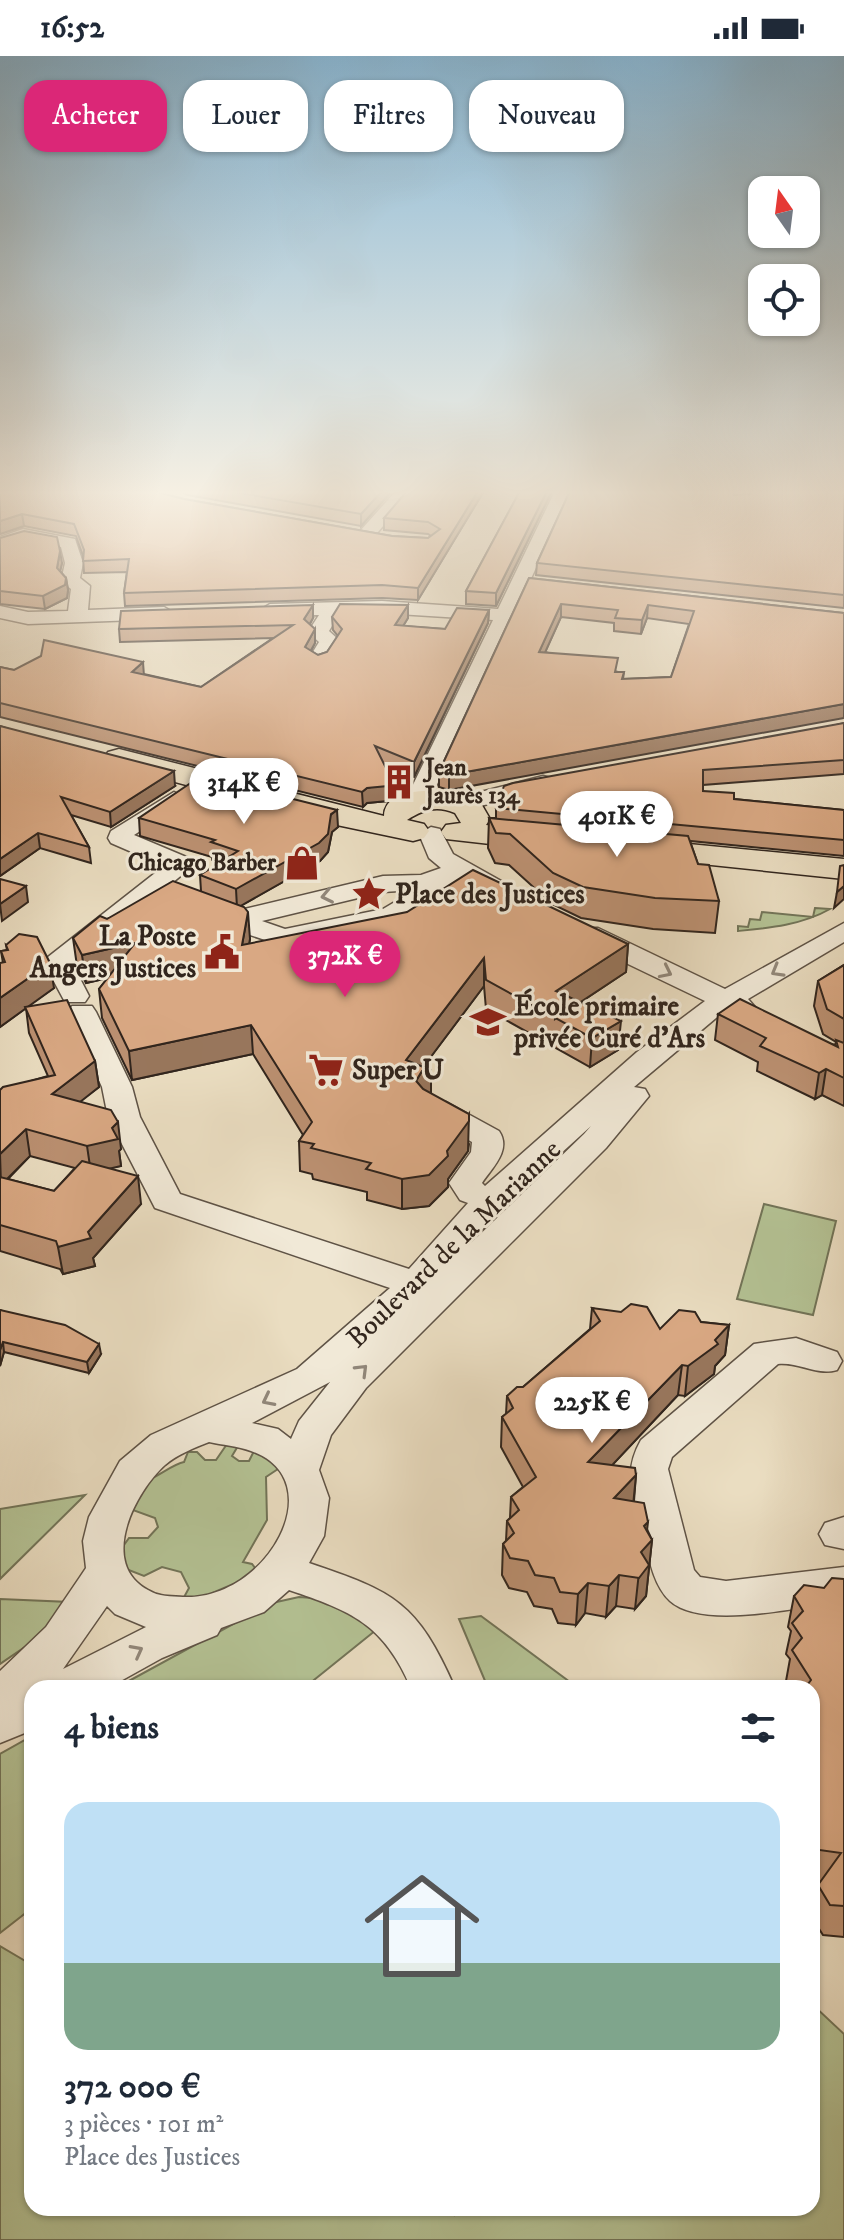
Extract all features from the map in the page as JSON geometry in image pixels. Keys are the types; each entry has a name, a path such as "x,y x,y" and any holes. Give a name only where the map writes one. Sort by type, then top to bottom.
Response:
{"main road":[{"path":"87,750 367,823 591,841 844,869"}],"street":[{"path":"77,616 80,593"},
{"path":"515,593 422,791 441,829 525,904"},
{"path":"318,660 330,641 318,632 333,608"},
{"path":"251,611 412,608 505,615"},
{"path":"0,612 28,618 188,613"},
{"path":"0,636 28,618"},
{"path":"175,896 283,938 391,915 441,829 482,795 569,778"},
{"path":"203,779 123,831 120,838 123,842 182,864 175,896 58,963 117,1087 124,1117 167,1201 429,1288"},
{"path":"561,921 746,1009"},
{"name":"Boulevard de la Marianne","path":"83,1680 147,1645 236,1609 267,1588 284,1571 308,1515 309,1493 302,1465 313,1431 329,1407 429,1288 490,1200 648,1058 706,1012 746,1009 844,931"},
{"name":"Boulevard de la Marianne","path":"236,1609 199,1616 170,1617 150,1611 120,1593 106,1569 103,1541 114,1502 122,1487 153,1453 310,1378 362,1335 429,1288 595,1141 651,1076 691,1042 844,955"},
{"path":"435,1109 488,1138 487,1152 465,1183 472,1193 490,1200"},
{"path":"824,1361 814,1354 785,1350 767,1353 655,1450 648,1469 673,1570 677,1580 690,1593 715,1597 844,1584"},
{"path":"207,1428 254,1434 289,1452 302,1465"},
{"name":"Boulevard de la Marianne","path":"0,1696 44,1663 61,1644 80,1618 106,1569"},
{"path":"284,1571 354,1596 394,1619 419,1650 430,1680"},
{"path":"0,1724 24,1712"}],"green space":[{"path":"815,908 830,909 819,914 813,917"},
{"path":"762,912 813,917 785,925 738,931 738,926 748,927 750,919 760,920"},
{"path":"764,1204 836,1221 813,1315 737,1299"},
{"path":"227,1444 238,1446 232,1456 239,1461 249,1461 256,1447 281,1467 266,1477 267,1520 243,1562 252,1564 259,1573 212,1593 214,1599 183,1599 189,1588 181,1572 162,1567 144,1576 121,1567 119,1552 129,1538 148,1538 158,1527 155,1518 130,1509 139,1484 184,1462 188,1452 197,1452 205,1460 216,1460"},
{"path":"85,1495 0,1579 0,1509"},
{"path":"299,1597 326,1599 381,1626 314,1680 131,1680 272,1603"},
{"path":"0,1599 69,1602 35,1640 0,1664"},
{"path":"481,1616 567,1680 485,1680 459,1619"},
{"path":"24,1740 24,1914 0,1933 0,1754"},
{"path":"0,1946 24,1960 24,2216 820,2216 820,2012 844,2034 844,2240 0,2240"}],"building":[{"path":"17,593 49,593 43,596"},
{"path":"522,593 663,593 844,613 844,704 449,775 439,772","holes":["561,604 618,610 615,618 642,620 648,605 694,611 671,677 622,679 624,672 615,672 618,658 539,652"]},
{"path":"340,604 408,605 395,625 445,629 457,608 489,610 414,762 375,746 393,782 388,786 367,788 362,792 0,703 0,667 14,670 41,656 44,640 143,662 132,672 201,687 293,625 119,629 121,611 313,605 304,619 315,629 305,647 318,655 327,652 342,629 332,617"},
{"path":"844,723 844,760 703,770 703,791 734,793 734,799 844,810 844,840 496,808 504,786 513,783"},
{"path":"0,726 174,771 110,812 61,797 89,847 38,833 0,859"},
{"path":"201,776 337,810 331,814 328,834 319,843 236,889 200,875 238,851 211,842 215,840 139,818"},
{"path":"489,818 688,836 698,864 709,865 719,901 655,898 583,887 553,873 510,834 496,833"},
{"path":"844,865 844,886 837,892 840,866"},
{"path":"473,870 628,944 556,991 621,1021 592,1038 486,980 484,958 406,1060 431,1070 422,1071 416,1081 423,1089 469,1114 469,1121 447,1151 448,1156 429,1175 402,1179 366,1169 371,1163 311,1148 314,1144 299,1141 312,1122 251,1025 129,1051 99,989 135,943 82,955 73,938 100,916 107,919 173,881 244,907 248,912 242,945 407,912"},
{"path":"0,879 26,886 0,904"},
{"path":"19,934 37,937 50,963 0,998 0,963 5,962 1,951 8,950 6,945"},
{"path":"844,965 844,1019 827,1009 818,981"},
{"path":"740,999 838,1047 836,1040 844,1043 844,1078 826,1069 819,1073 760,1046 766,1038 718,1014"},
{"path":"67,1000 95,1061 52,1094 111,1110 118,1122 112,1128 118,1139 87,1146 26,1129 0,1154 0,1090 55,1075 25,1007"},
{"path":"82,1161 138,1176 88,1232 91,1238 58,1247 56,1241 0,1225 0,1177 54,1191"},
{"path":"631,1304 647,1307 660,1329 679,1310 695,1312 701,1322 729,1325 715,1340 718,1344 688,1366 682,1365 588,1462 635,1468 636,1475 614,1498 644,1503 648,1522 644,1526 652,1540 641,1552 649,1565 639,1578 619,1575 609,1586 588,1583 578,1594 560,1592 554,1578 535,1575 528,1561 510,1558 503,1544 514,1533 507,1521 519,1510 511,1497 536,1477 502,1417 513,1408 507,1396 517,1387 523,1387 600,1321 592,1308 621,1312"},
{"path":"0,1310 65,1325 99,1344 87,1362 3,1342 0,1350"},
{"path":"832,1578 844,1579 844,1906 830,1905 820,1888 820,1882 841,1853 820,1850 820,1680 811,1680 792,1650 802,1638 792,1623 803,1611 794,1596 804,1585 824,1588"}],"place":[{"name":"Jean Jaurès 134","path":"399,782"},
{"name":"Chicago Barber","path":"302,863"},
{"name":"Place des Justices","path":"369,894"},
{"name":"La Poste Angers Justices","path":"222,952"},
{"name":"École primaire privée Curé d'Ars","path":"488,1022"},
{"name":"Super U","path":"326,1070"}]}
